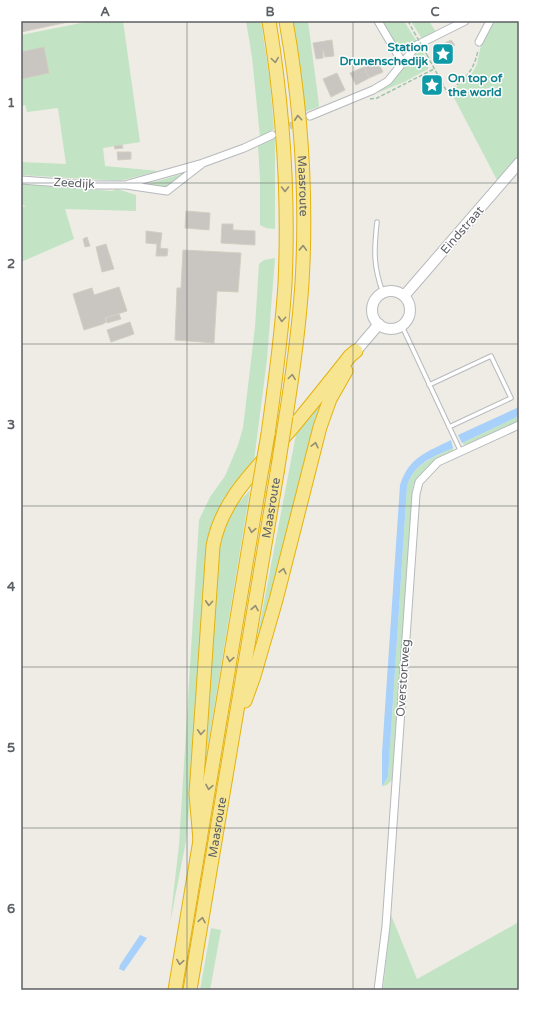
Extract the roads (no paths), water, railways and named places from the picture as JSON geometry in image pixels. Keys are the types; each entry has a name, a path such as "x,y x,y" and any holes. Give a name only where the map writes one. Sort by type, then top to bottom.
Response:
{"highway":[{"name":"Maasroute","path":"175,990 268,434 282,320 285,233 282,123 269,21"},
{"name":"Maasroute","path":"190,990 277,473 298,324 303,232 300,142 286,21"},
{"path":"234,729 254,676 320,427 330,399 356,351"},
{"path":"200,840 196,794 215,534 221,516 235,494 300,419 350,356 356,351"}],"main road":[{"name":"Eindstraat","path":"404,296 519,163"},
{"path":"392,291 404,296 410,308 407,321 402,326 390,329 379,324 373,313 375,300 383,293 392,291"},
{"path":"356,351 379,324"}],"street":[{"path":"378,21 402,62"},
{"path":"310,116 373,90 388,81 417,45 465,21"},
{"path":"479,42 490,21"},
{"name":"Zeedijk","path":"126,185 203,163 244,148 272,135"},
{"name":"Zeedijk","path":"21,180 89,185 126,185 167,191 203,163"},
{"name":"Overstortweg","path":"378,990 386,926 416,494 419,482 438,462 519,424"}],"lane":[{"path":"377,222 374,254 377,276 383,293"},
{"path":"402,326 460,452"},
{"path":"429,385 491,356 511,398 449,427"}],"water":[{"path":"519,407 519,416 462,443 458,435"},
{"path":"451,440 453,448 419,466 410,478 407,486 388,777 382,786 382,753 400,485 408,468 420,456"},
{"path":"140,935 147,938 124,971 119,969 120,965"}],"tunnel":[{"path":"280,131 310,116"}],"place":[{"name":"Station Drunenschedijk","path":"443,54"},
{"name":"On top of the world","path":"432,85"}]}
